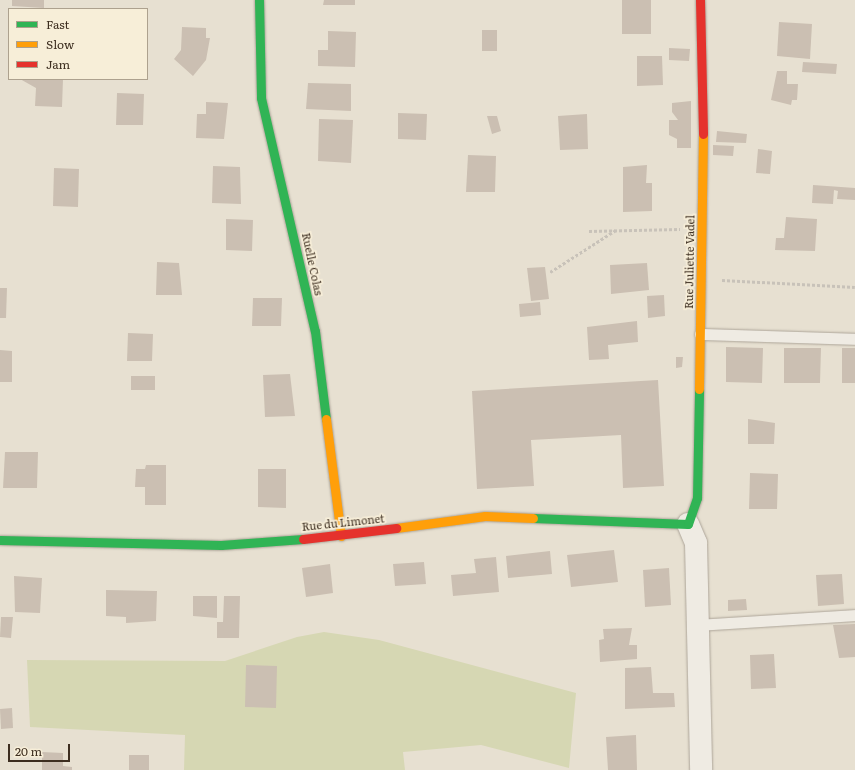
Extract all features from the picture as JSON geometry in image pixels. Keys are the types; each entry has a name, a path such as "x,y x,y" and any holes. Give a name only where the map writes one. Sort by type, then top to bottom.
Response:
{"street":[{"name":"Ruelle Colas","path":"259,0 260,90 315,331 341,536"},
{"name":"Rue Juliette Vadel","path":"688,524 697,498 702,228 700,0"},
{"name":"Rue du Limonet","path":"0,540 221,545 341,536 485,516 688,524"},
{"path":"688,524 696,543 701,770"}],"lane":[{"path":"700,334 855,339"},
{"path":"698,625 855,615"}],"path":[{"path":"588,231 702,228"},
{"path":"550,272 616,230"},
{"path":"701,279 855,287"}],"green space":[{"path":"324,632 379,640 576,693 569,768 481,745 403,752 405,770 184,770 185,735 30,727 27,660 225,661 297,637"}],"building":[{"path":"12,0 44,0 44,8 12,6"},
{"path":"324,0 355,0 355,5 323,5"},
{"path":"622,0 651,0 651,34 622,34"},
{"path":"779,22 812,24 810,59 777,56"},
{"path":"182,27 206,28 206,38 210,38 206,60 193,76 174,59 181,50"},
{"path":"482,30 497,30 497,51 482,51"},
{"path":"328,31 356,32 355,67 318,66 318,50 328,50"},
{"path":"669,48 690,49 689,61 669,60"},
{"path":"637,56 662,56 663,85 637,86"},
{"path":"803,62 837,64 836,74 802,72"},
{"path":"777,71 787,71 787,84 798,84 797,100 792,100 791,105 771,100"},
{"path":"22,80 63,80 62,107 35,106 36,88"},
{"path":"308,83 351,84 351,111 306,109"},
{"path":"117,93 144,94 143,125 116,125"},
{"path":"691,101 691,148 677,148 677,139 669,135 669,120 678,120 672,112 672,103"},
{"path":"206,102 228,103 224,139 196,138 197,114 206,114"},
{"path":"398,113 427,114 426,140 398,139"},
{"path":"587,114 588,149 560,150 558,116"},
{"path":"487,116 497,116 501,131 492,134"},
{"path":"319,119 353,120 351,163 318,161"},
{"path":"717,131 747,134 746,143 716,142"},
{"path":"713,145 734,146 733,156 713,155"},
{"path":"758,149 772,151 770,174 756,173"},
{"path":"468,155 496,156 495,192 466,192"},
{"path":"647,165 646,183 652,183 652,211 623,212 623,167"},
{"path":"213,166 240,167 241,204 212,203"},
{"path":"54,168 79,169 78,207 53,206"},
{"path":"813,185 855,188 855,200 837,199 838,191 834,190 833,204 812,203"},
{"path":"786,217 817,219 815,251 775,250 776,238 784,238"},
{"path":"226,219 253,220 252,251 226,250"},
{"path":"157,262 179,263 182,295 156,295"},
{"path":"647,263 649,290 611,294 610,265"},
{"path":"545,267 549,299 531,301 527,268"},
{"path":"0,288 7,288 6,318 0,318"},
{"path":"664,295 665,316 648,318 647,296"},
{"path":"253,298 282,298 281,326 252,326"},
{"path":"540,302 541,315 520,317 519,304"},
{"path":"637,321 638,342 608,345 609,359 589,360 587,327"},
{"path":"128,333 153,334 152,361 127,361"},
{"path":"726,347 763,348 762,383 726,382"},
{"path":"784,348 821,348 820,383 784,383"},
{"path":"842,348 855,348 855,383 842,383"},
{"path":"0,350 12,351 12,382 0,382"},
{"path":"676,357 683,357 682,367 676,368"},
{"path":"290,374 295,416 265,417 263,375"},
{"path":"131,376 155,376 155,390 131,390"},
{"path":"658,380 664,486 623,488 621,435 531,440 534,486 477,489 472,391"},
{"path":"748,419 775,423 774,444 748,444"},
{"path":"5,452 38,452 37,488 3,488"},
{"path":"146,465 166,465 166,505 145,505 145,487 135,487 136,469 145,469"},
{"path":"258,469 286,469 286,508 258,507"},
{"path":"750,473 778,474 777,509 749,509"},
{"path":"614,550 618,582 571,587 567,555"},
{"path":"550,551 552,574 508,578 506,556"},
{"path":"496,557 499,592 453,596 451,575 476,573 474,559"},
{"path":"424,562 426,584 395,586 393,564"},
{"path":"330,564 333,593 306,597 302,568"},
{"path":"669,568 671,605 645,607 643,570"},
{"path":"842,574 844,604 818,606 816,575"},
{"path":"14,576 42,578 40,613 15,612"},
{"path":"106,590 157,591 156,621 126,623 126,617 106,616"},
{"path":"193,596 217,596 217,618 193,616"},
{"path":"224,596 240,596 239,638 217,638 217,622 223,622"},
{"path":"746,599 747,610 728,611 728,600"},
{"path":"1,617 13,617 11,638 0,637"},
{"path":"855,624 855,657 839,658 833,625"},
{"path":"632,628 629,645 637,645 637,659 600,662 599,640 604,639 603,629"},
{"path":"774,654 776,688 751,689 750,655"},
{"path":"246,665 277,666 276,708 245,707"},
{"path":"651,667 653,693 674,693 675,707 625,709 625,668"},
{"path":"12,708 13,728 1,729 0,709"},
{"path":"636,735 637,770 608,770 606,737"},
{"path":"42,752 63,753 63,766 72,767 72,770 42,770"},
{"path":"129,755 149,755 149,770 129,770"}],"traffic: fast":[{"path":"259,0 261,98 315,331 326,419"},
{"path":"533,518 688,524 697,498 699,389"},
{"path":"0,540 221,545 303,539"}],"traffic: slow":[{"path":"699,389 703,134"},
{"path":"326,419 341,536"},
{"path":"396,528 485,516 533,518"}],"traffic: jam":[{"path":"700,0 703,134"},
{"path":"303,539 396,528"}]}
